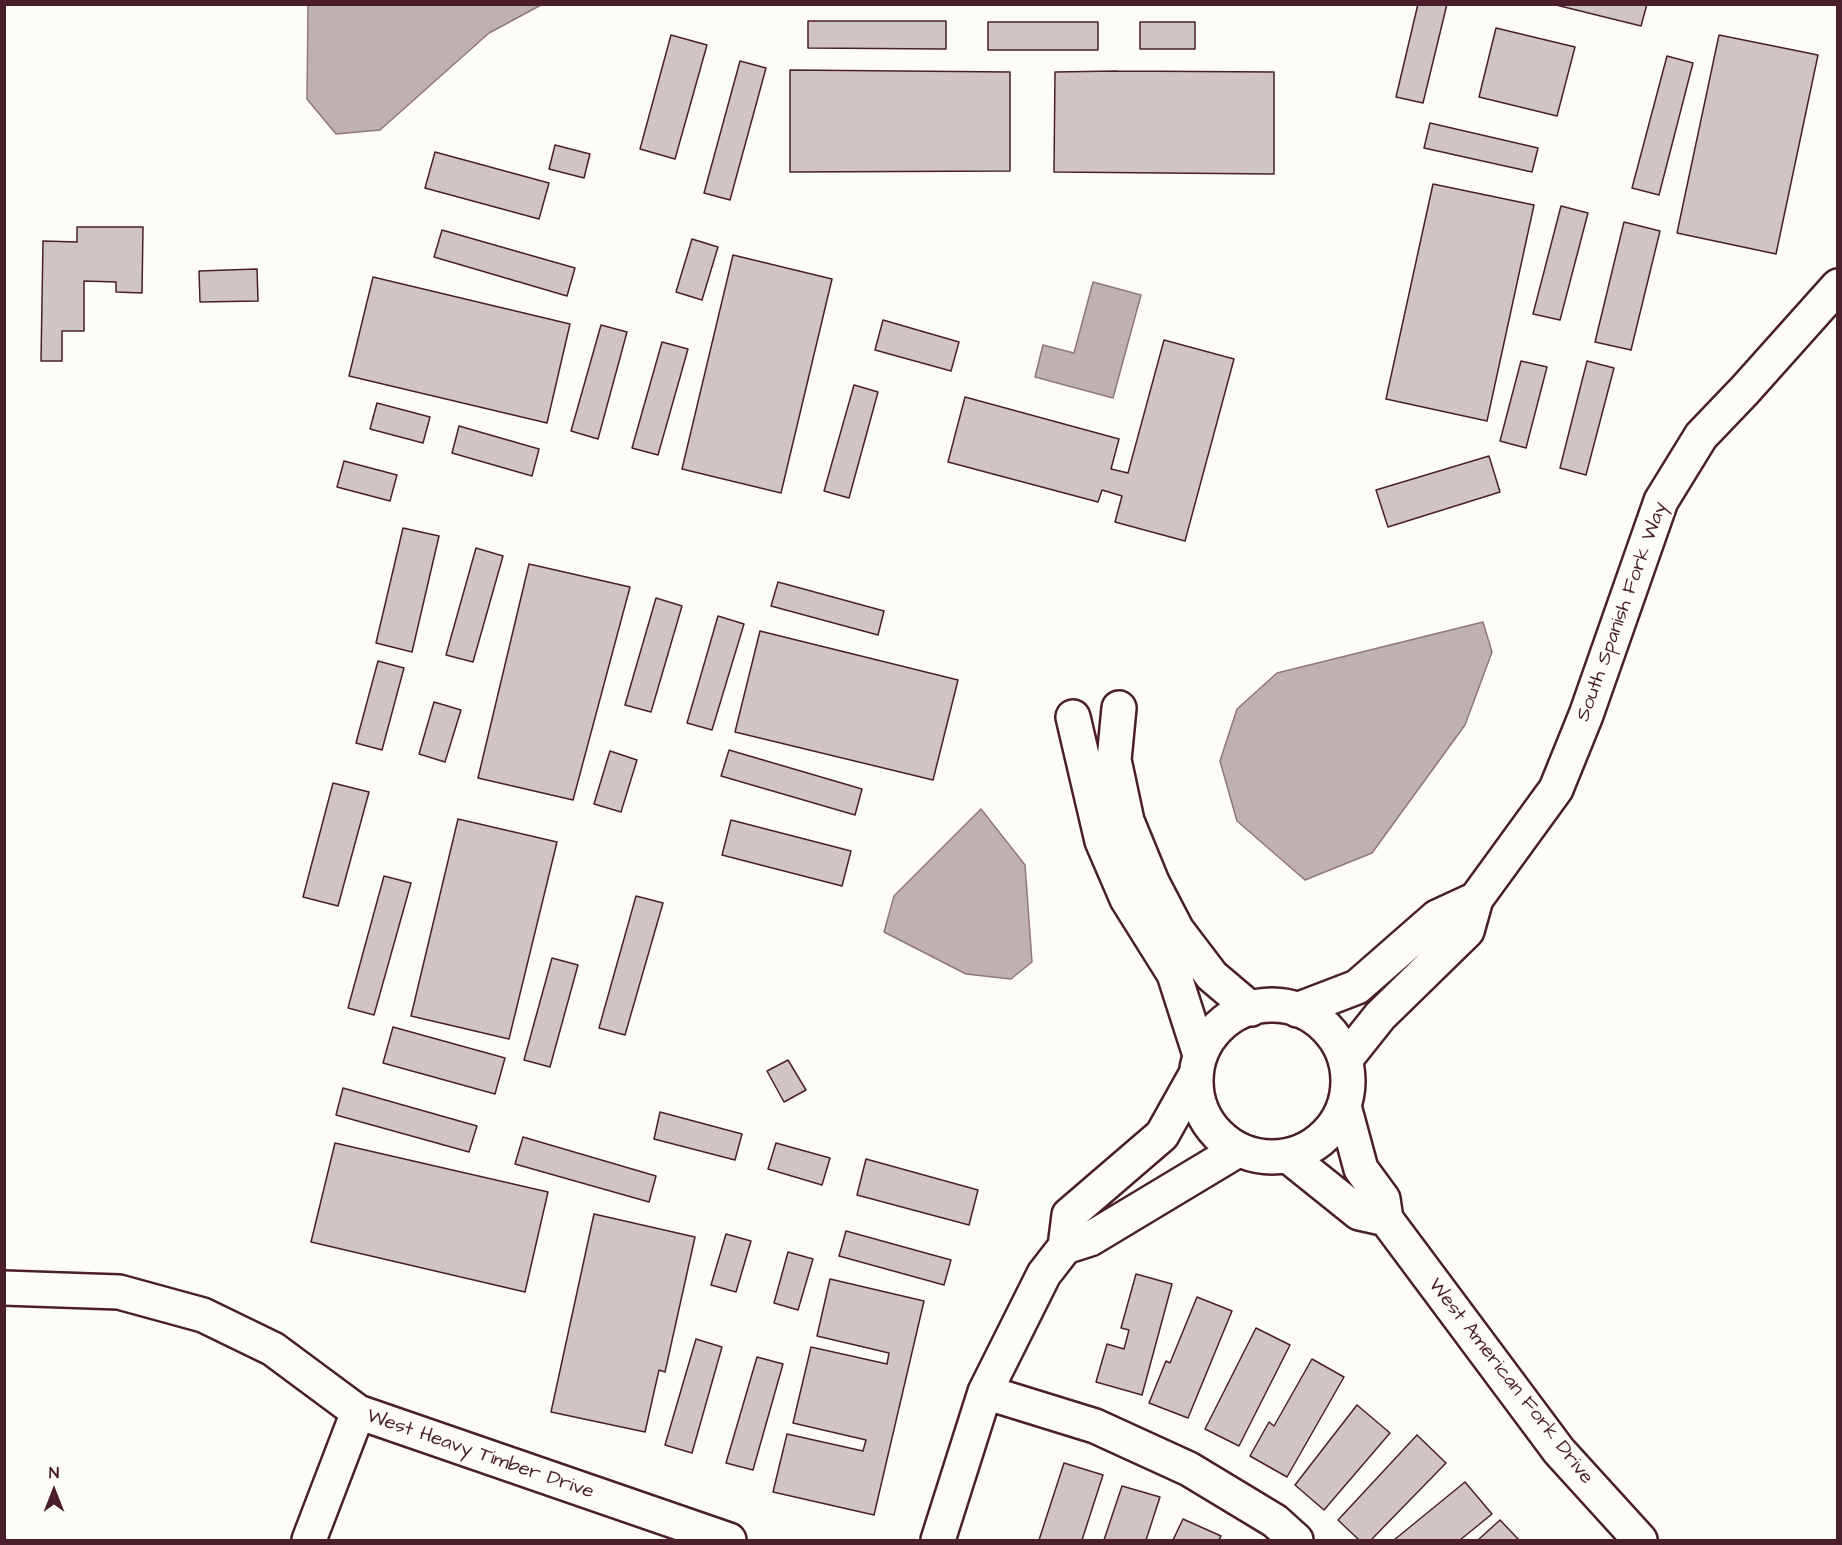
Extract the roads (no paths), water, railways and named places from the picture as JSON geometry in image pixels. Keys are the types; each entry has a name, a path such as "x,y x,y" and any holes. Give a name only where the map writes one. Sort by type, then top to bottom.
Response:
{"street":[{"name":"South Spanish Fork Way","path":"1345,1060 1380,1016 1467,931 1476,899 1556,789 1586,716 1661,501 1701,436 1838,286"},
{"path":"1119,708 1114,760 1127,821 1152,882 1178,930 1212,976 1251,1009"},
{"path":"938,1540 985,1392 1038,1285 1065,1247 1069,1215 1162,1135 1198,1065 1212,1034 1230,1018 1251,1009 1274,1005 1297,1010 1318,1021 1329,1032 1345,1060 1348,1083 1344,1106 1331,1128 1312,1146 1288,1156 1263,1157 1238,1150 1219,1137 1206,1120 1197,1099 1198,1065 1174,974 1126,899 1102,841 1073,717"},
{"name":"South Spanish Fork Way","path":"1297,1010 1357,987 1437,917 1476,899"},
{"name":"West American Fork Drive","path":"1344,1106 1361,1169 1383,1198 1386,1219 1559,1451 1641,1540"},
{"path":"1065,1247 1090,1239 1238,1150"},
{"path":"1288,1156 1359,1213 1386,1219"},
{"name":"West Heavy Timber Drive","path":"4,1288 119,1292 203,1315 273,1349 358,1412 685,1534 729,1540"},
{"path":"985,1392 1095,1426 1189,1469 1275,1521 1296,1540"},
{"path":"309,1540 358,1412"}]}
